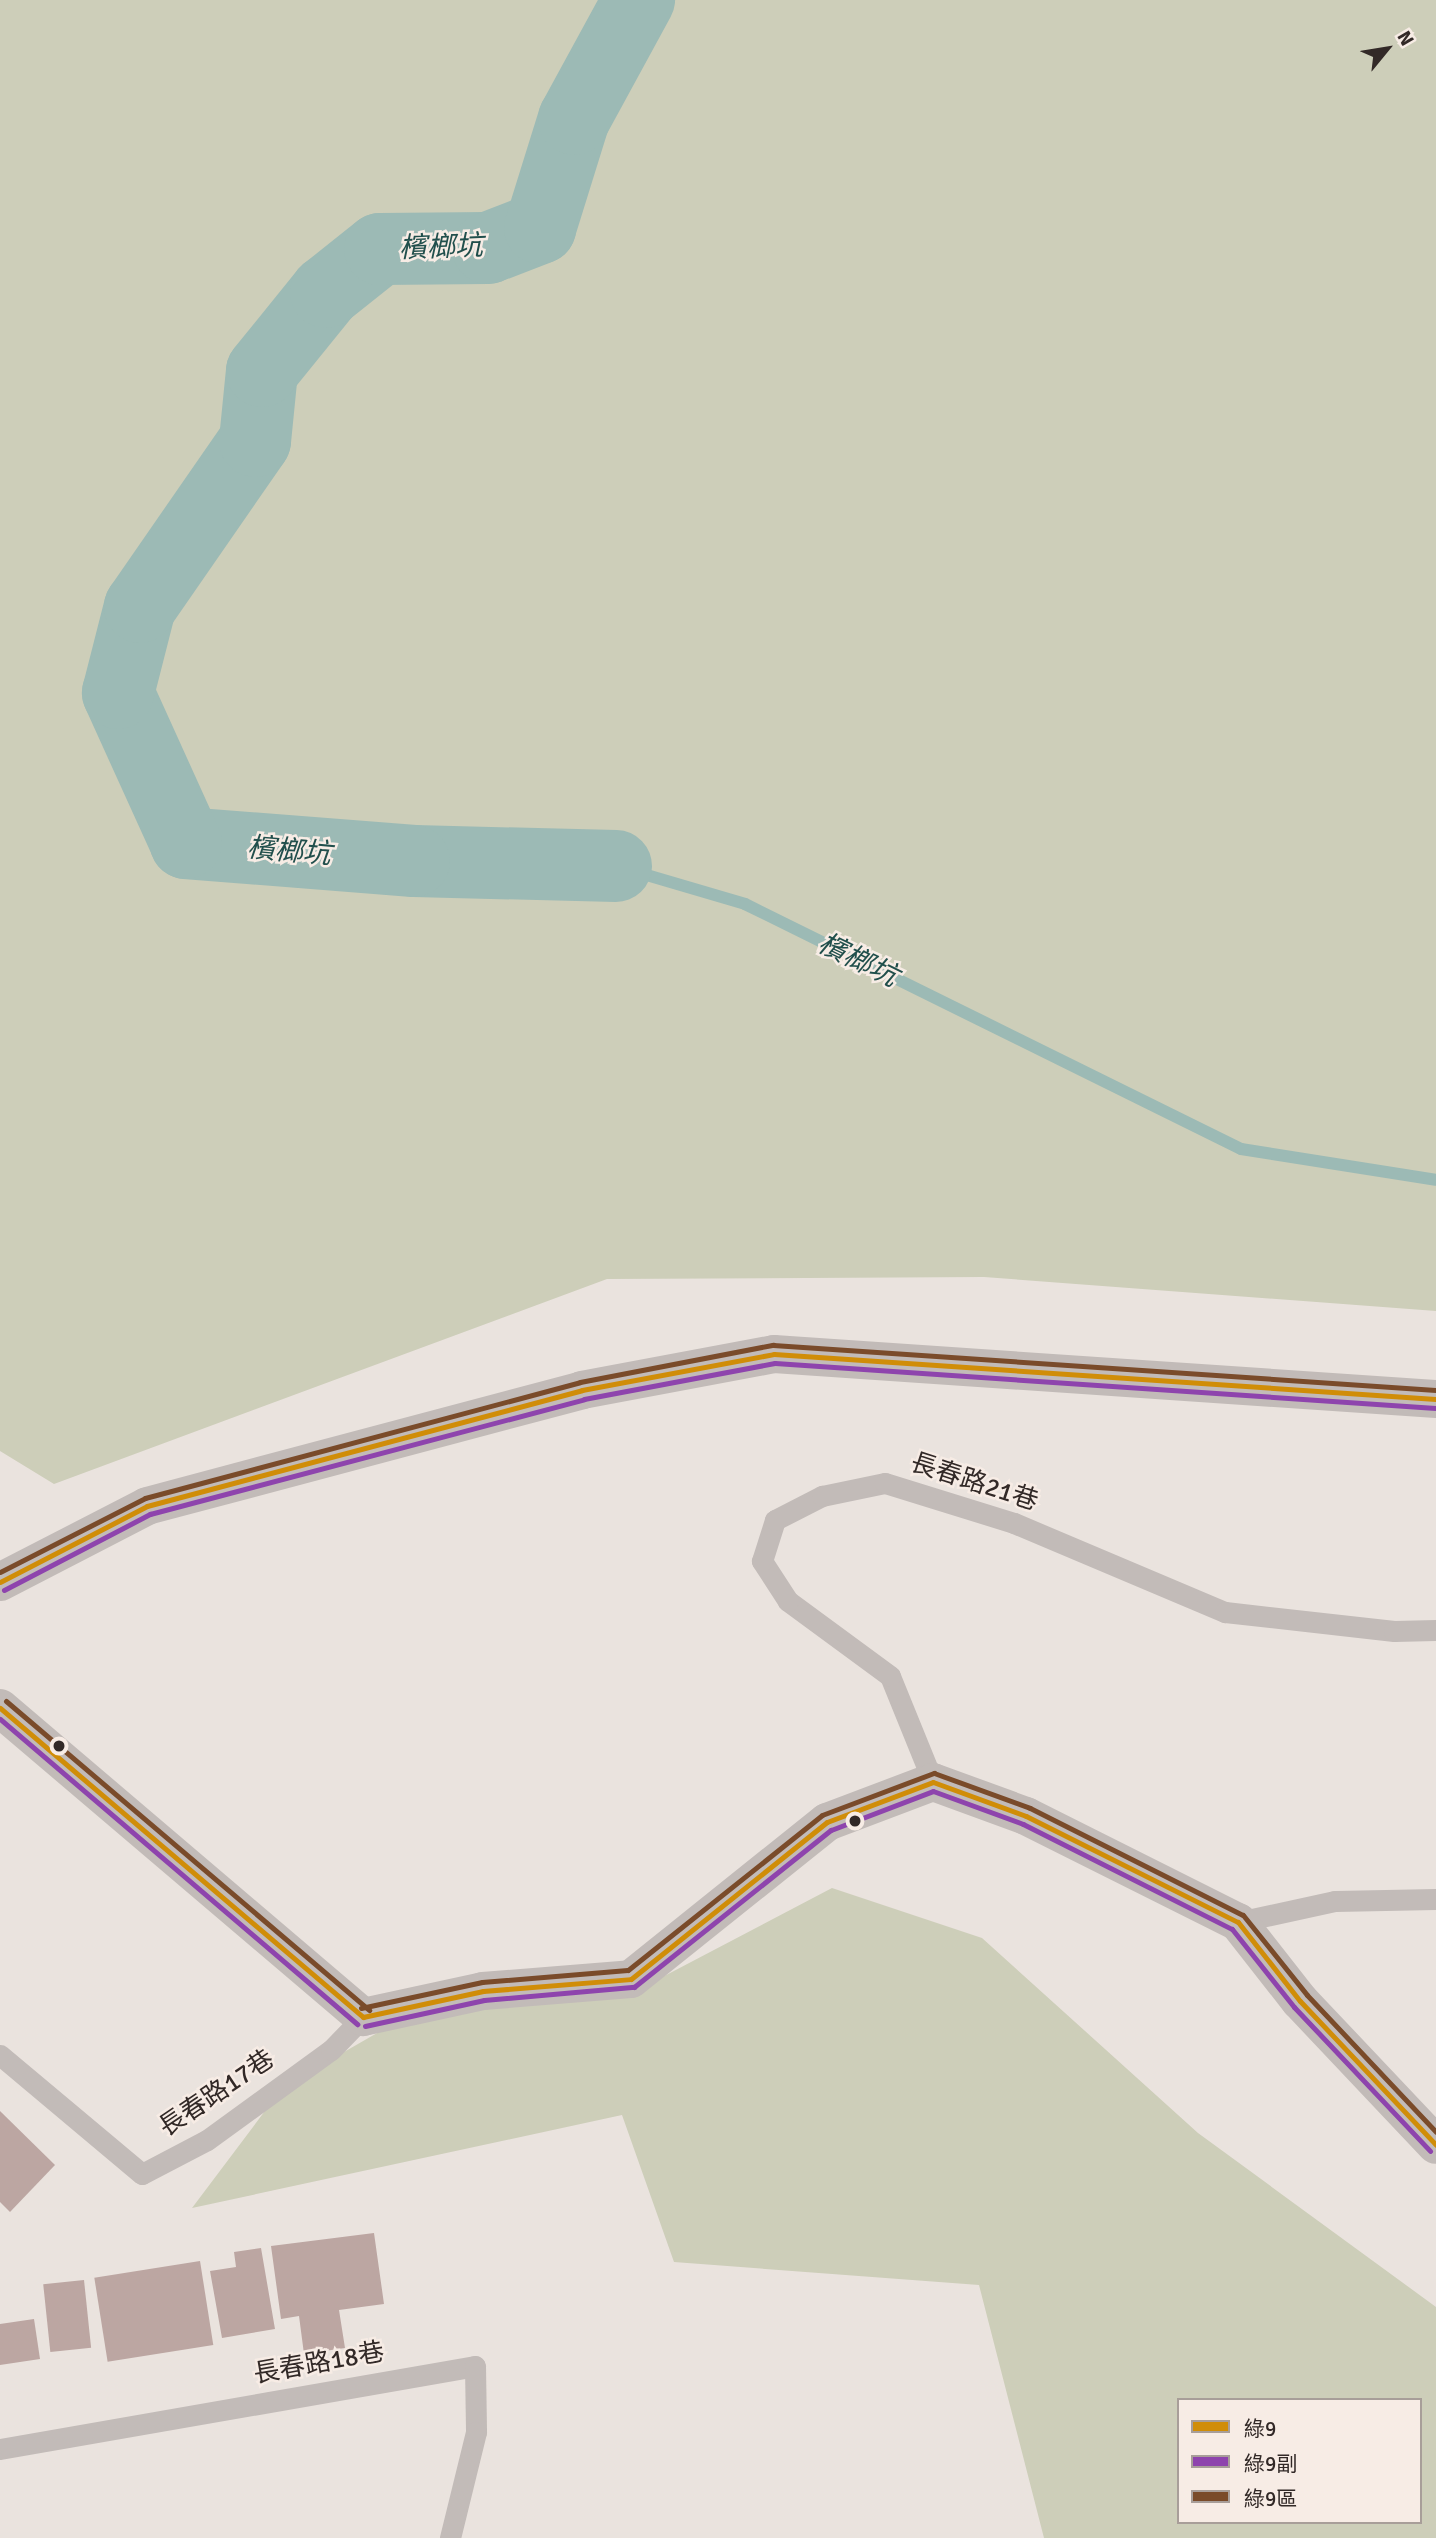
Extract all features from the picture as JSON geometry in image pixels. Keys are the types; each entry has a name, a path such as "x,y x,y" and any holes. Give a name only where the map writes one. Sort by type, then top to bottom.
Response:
{"street":[{"path":"0,1582 147,1506 582,1390 774,1354 1436,1399"},
{"path":"0,1708 363,2017 483,1991 631,1979 827,1822 933,1782 1026,1816 1238,1922 1300,2001 1436,2145"}],"lane":[{"name":"長春路21巷","path":"933,1782 890,1676 788,1601 762,1562 775,1520 822,1496 885,1483 1014,1524 1225,1612 1394,1631 1436,1630"},
{"path":"1238,1922 1335,1901 1436,1899"},
{"name":"長春路17巷","path":"0,2055 142,2174 207,2140 331,2050 363,2017"},
{"name":"長春路18巷","path":"0,2449 475,2366 476,2432 450,2538"}],"green space":[{"path":"0,0 1436,0 1436,1311 984,1277 607,1279 54,1484 0,1451"},
{"path":"832,1888 982,1938 1198,2133 1436,2307 1436,2538 1044,2538 979,2285 674,2262 622,2115 192,2208 283,2087 405,2017 630,1994"}],"building":[{"path":"0,2111 55,2165 10,2212 0,2202"},
{"path":"374,2233 384,2304 339,2310 345,2348 304,2354 299,2316 281,2319 271,2246"},
{"path":"261,2248 275,2329 222,2338 210,2271 236,2267 234,2252"},
{"path":"200,2261 213,2345 108,2362 94,2278"},
{"path":"84,2280 91,2348 50,2352 43,2284"},
{"path":"34,2319 40,2359 0,2365 0,2324"}],"waterway":[{"name":"檳榔坑","path":"616,866 414,861 186,843 118,693 140,607 255,441 262,371 326,292 380,249 488,248 540,228 574,119 639,0"},
{"name":"檳榔坑","path":"616,866 745,904 1241,1149 1436,1180"}],"transit line":[{"name":"綠9區","path":"0,1572 145,1498 580,1382 773,1345 1436,1390"},
{"name":"綠9","path":"0,1582 147,1506 582,1390 774,1354 1436,1399"},
{"name":"綠9副","path":"4,1590 150,1514 584,1399 775,1363 1435,1408"},
{"name":"綠9區","path":"6,1701 369,2010"},
{"name":"綠9","path":"0,1708 363,2017"},
{"name":"綠9副","path":"0,1719 357,2024"},
{"name":"綠9區","path":"361,2008 482,1982 628,1970 822,1815 934,1773 1030,1808 1243,1915 1307,1995 1436,2132"},
{"name":"綠9","path":"363,2017 483,1991 631,1979 827,1822 933,1782 1026,1816 1238,1922 1300,2001 1436,2145"},
{"name":"綠9副","path":"365,2026 484,2000 634,1987 831,1830 933,1791 1023,1824 1232,1929 1294,2007 1430,2151"}]}
